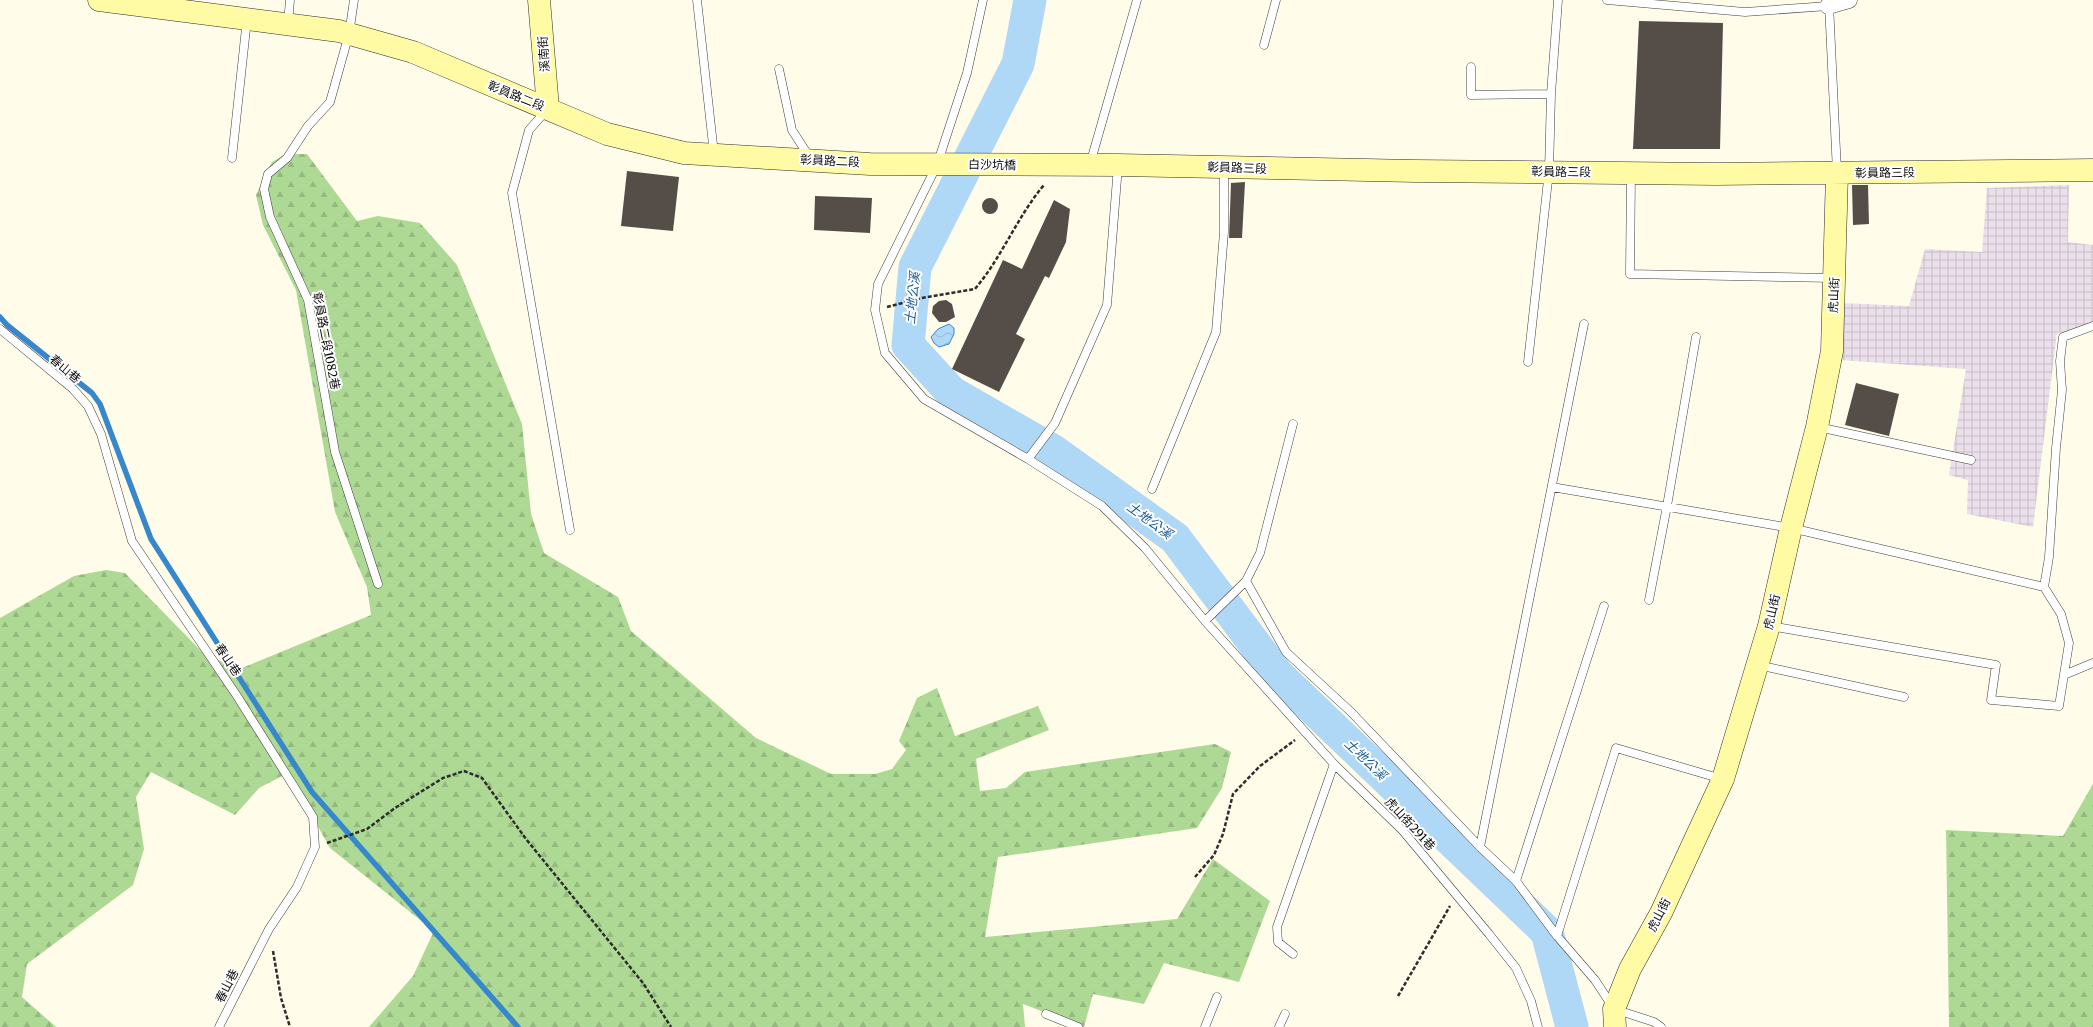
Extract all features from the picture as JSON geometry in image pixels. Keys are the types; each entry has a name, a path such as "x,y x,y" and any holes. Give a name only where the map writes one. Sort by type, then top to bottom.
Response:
{"main road":[{"name":"彰員路二段","path":"100,0 129,2 349,34 413,52 504,92 548,108 607,134 684,153 945,165"},
{"name":"溪南街","path":"539,0 548,108"},
{"name":"白沙坑橋","path":"945,165 1030,166"},
{"name":"彰員路三段","path":"1030,166 1118,165 1224,168 1630,173 1837,173 2093,170"},
{"name":"虎山街","path":"1615,1018 1630,969 1661,913 1723,779 1769,626 1791,528 1817,427 1832,351 1837,173"}],"street":[{"path":"1829,3 1849,0"}],"lane":[{"path":"288,24 290,0"},
{"name":"彰員路二段1082巷","path":"354,0 349,34 330,102 308,126 287,158 268,174 264,189 270,217 308,300 335,452 378,584"},
{"path":"696,0 714,155"},
{"name":"虎山街291巷","path":"983,0 968,73 945,165 878,284 875,310 885,353 924,399 1028,459 1102,506 1145,548 1205,621 1305,732 1334,764 1403,831 1457,894 1516,968 1531,1001 1538,1027"},
{"path":"1089,166 1137,0"},
{"path":"1264,45 1276,0"},
{"path":"1528,362 1549,171 1551,94 1558,0"},
{"path":"1607,0 1745,12 1829,3 1837,173"},
{"path":"232,158 247,19"},
{"path":"1471,67 1471,95 1551,94"},
{"path":"779,69 792,130 811,160"},
{"path":"548,108 529,130 512,193 570,530"},
{"path":"1028,459 1055,423 1107,305 1118,165"},
{"path":"1152,489 1216,332 1224,232 1224,168"},
{"path":"1630,173 1630,274 1835,278"},
{"path":"1480,847 1584,324"},
{"path":"1769,626 1996,665 1991,700 2059,706 2069,643 2061,614 2044,588 2049,557 2056,448 2062,390 2060,361 2063,338 2093,326"},
{"name":"春山巷","path":"0,329 73,389 88,406 101,434 132,541 233,690 294,784 313,817 315,847 297,887 269,929 219,1027"},
{"path":"1648,600 1667,506 1696,337"},
{"path":"1205,621 1246,581 1260,553 1293,424"},
{"path":"1817,427 1971,460"},
{"path":"1552,487 1791,528 2044,588"},
{"path":"1246,581 1286,652 1351,712 1480,847 1516,882 1557,936 1595,980 1615,1018 1654,1022 1661,1027"},
{"path":"1516,882 1604,606"},
{"path":"2064,675 2093,663"},
{"path":"1757,665 1904,697"},
{"path":"1557,936 1616,748 1723,779"},
{"path":"1293,954 1278,942 1277,927 1334,764"},
{"path":"1205,1027 1217,997"},
{"path":"1046,1014 1078,1027"},
{"path":"1279,1027 1285,1014"}],"path":[{"path":"888,307 922,298 975,289 990,270 1028,203 1059,166"},
{"path":"1195,877 1214,855 1223,834 1233,794 1260,766 1305,732"},
{"path":"315,847 367,829 395,808 443,778 464,771 482,778 526,839 643,983 671,1027"},
{"path":"1398,996 1457,894"},
{"path":"269,929 281,998 290,1027"}],"shaded area":[{"path":"2069,185 2068,242 2093,245 2093,330 2057,333 2033,527 1967,514 1968,480 1949,475 1966,369 1840,360 1841,303 1909,306 1925,249 1982,252 1987,188"}],"green space":[{"path":"286,154 307,154 357,221 378,216 420,223 457,265 522,424 531,514 544,553 618,597 631,631 756,738 831,774 875,774 892,769 906,750 899,741 917,698 937,688 955,736 1038,706 1049,730 976,759 980,791 1006,788 1025,772 1215,744 1231,752 1222,788 1197,828 998,857 985,937 1177,919 1213,859 1270,901 1239,982 1164,963 1144,1004 1093,994 1084,1027 1023,1004 1025,1027 369,1027 413,976 434,931 330,848 288,773 259,788 235,815 151,772 136,797 144,849 133,885 27,964 22,997 56,1027 0,1027 0,618 74,576 106,570 125,573 206,656 242,668 371,615 367,587 335,512 296,290 263,225 256,195 272,162"},
{"path":"2093,784 2093,1027 1949,1027 1946,830 2063,836"}],"water":[{"path":"949,324 954,328 954,334 949,344 939,347 934,343 931,337 938,329"}],"building":[{"path":"1639,21 1723,23 1720,149 1633,149"},
{"path":"627,171 679,177 673,231 621,226"},
{"path":"1245,182 1242,238 1229,238 1231,183"},
{"path":"1852,185 1868,185 1869,224 1853,225"},
{"path":"815,196 872,198 870,233 814,230"},
{"path":"990,198 996,200 998,206 996,212 990,214 984,212 982,206 984,200"},
{"path":"1054,200 1070,209 1066,242 1049,278 1045,276 1016,334 1025,339 999,392 952,369 1003,260 1022,269"},
{"path":"946,300 952,304 955,317 946,322 939,322 932,313 933,306 939,301"},
{"path":"1856,383 1899,394 1889,436 1845,425"}],"waterway":[{"name":"土地公溪","path":"1030,0 1018,64 915,267 908,345 951,392 1052,450 1175,538 1278,675 1547,932 1572,1027"},
{"path":"0,317 7,325 92,393 100,404 151,539 312,792 518,1027"}]}
